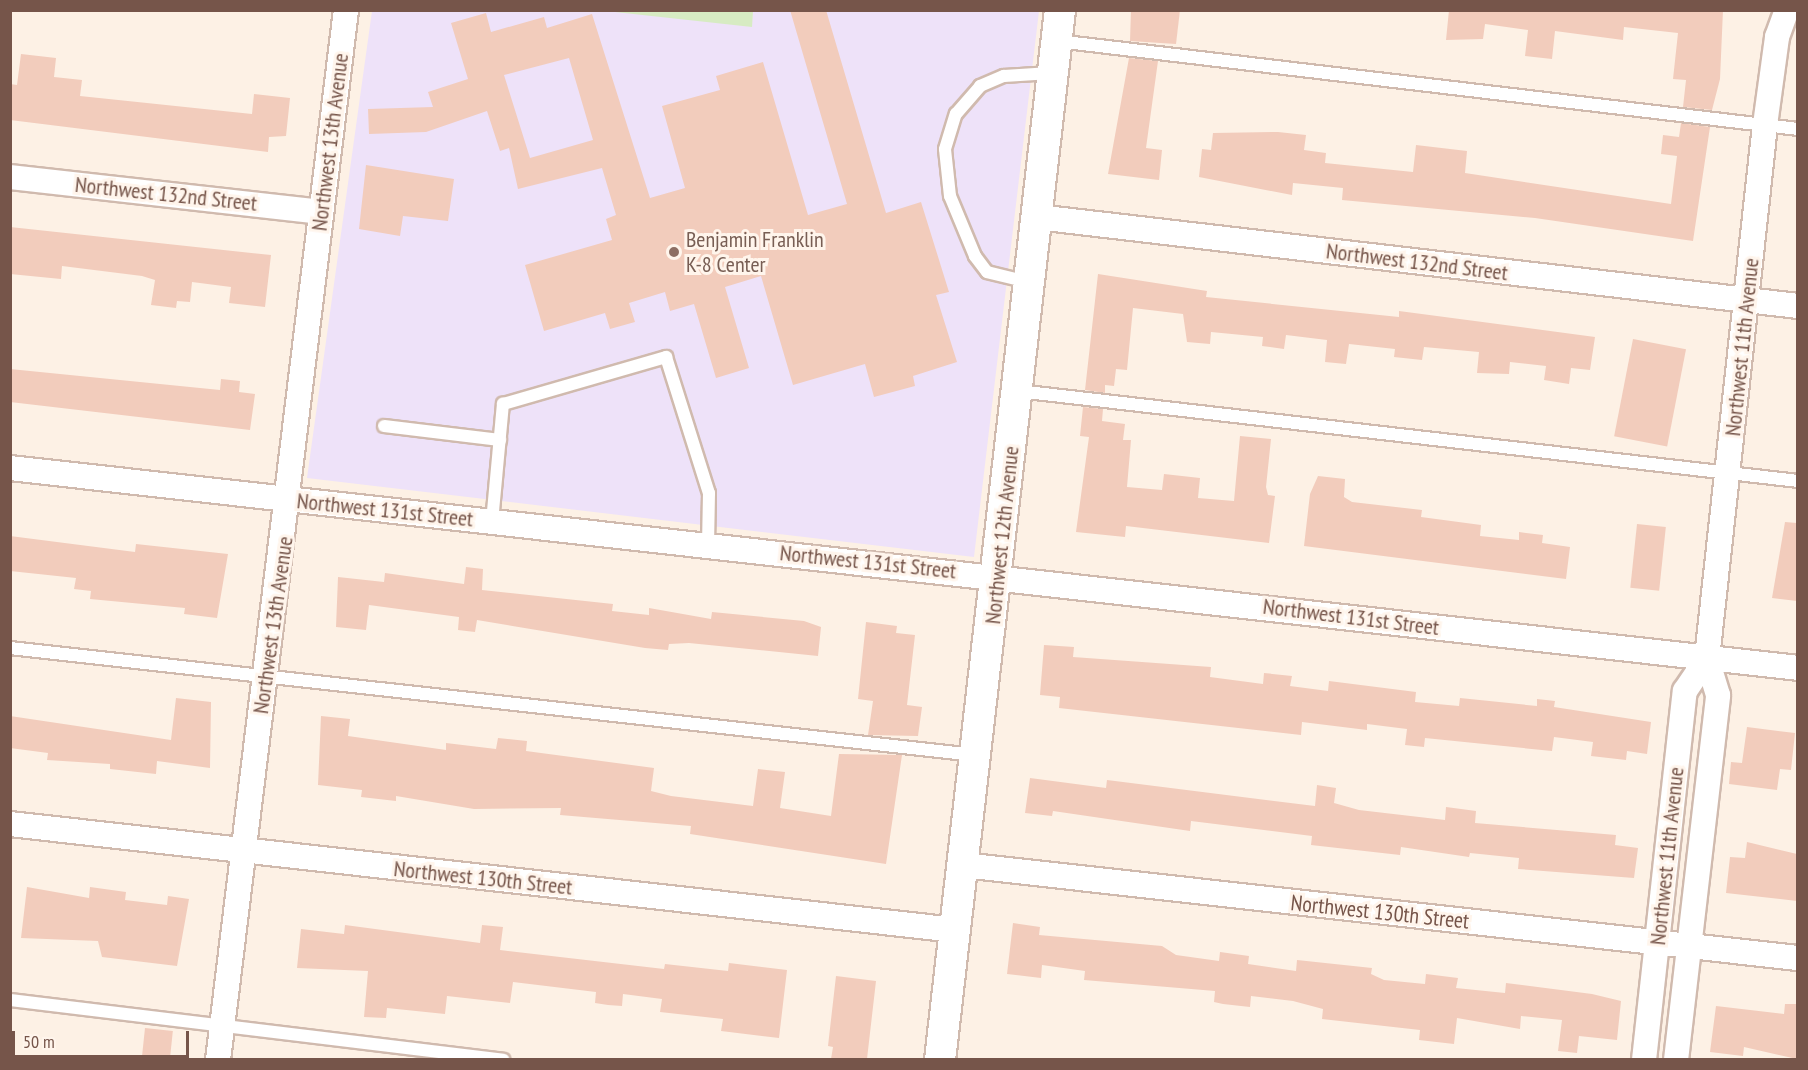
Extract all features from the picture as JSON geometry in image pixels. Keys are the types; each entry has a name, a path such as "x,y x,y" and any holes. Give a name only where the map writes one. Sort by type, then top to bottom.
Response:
{"street":[{"name":"Northwest 13th Avenue","path":"218,1059 289,500 346,10"},
{"name":"Northwest 12th Avenue","path":"940,1059 998,576 1060,10"},
{"name":"Northwest 11th Avenue","path":"1676,1059 1718,695 1707,658 1765,125 1777,37 1775,10"},
{"name":"Northwest 11th Avenue","path":"1777,37 1787,10"},
{"name":"Northwest 132nd Street","path":"10,177 321,212"},
{"name":"Northwest 132nd Street","path":"1037,217 1797,306"},
{"name":"Northwest 131st Street","path":"10,468 998,576 1797,668"},
{"name":"Northwest 11th Avenue","path":"1644,1059 1685,691 1707,658"},
{"name":"Northwest 130th Street","path":"10,824 243,852 955,930"},
{"name":"Northwest 130th Street","path":"963,866 1797,958"}],"lane":[{"path":"1056,41 1797,129"},
{"path":"1030,282 987,272 975,256 950,196 945,149 956,114 981,86 1004,76 1053,73"},
{"path":"492,522 503,404 666,357 709,493 708,545"},
{"path":"1018,391 1797,481"},
{"path":"384,426 500,440"},
{"path":"10,648 976,756"},
{"path":"10,1000 503,1059"}],"shaded area":[{"name":"Benjamin Franklin K-8 Center","path":"606,10 751,26 753,11 1039,11 974,557 307,478 372,11"}],"green space":[{"path":"606,11 753,11 752,27"}],"building":[{"path":"790,10 826,10 886,213 921,202 949,292 936,295 957,362 913,376 915,386 874,397 865,364 793,385 761,276 725,287 749,368 716,378 694,304 670,311 665,292 629,303 635,322 610,329 605,313 544,331 525,265 612,240 606,219 616,215 602,168 518,189 509,148 500,151 487,111 426,132 369,134 368,109 433,107 428,92 468,79 451,23 486,13 491,32 544,17 547,28 592,14 650,198 685,188 662,106 720,90 716,76 763,62 808,215 847,204","holes":["569,58 593,140 530,158 504,75"]},
{"path":"1131,10 1180,10 1176,44 1130,41"},
{"path":"1449,10 1723,10 1720,79 1712,110 1683,107 1686,80 1673,79 1678,33 1624,27 1623,40 1555,31 1552,59 1525,56 1528,30 1485,24 1483,39 1446,40"},
{"path":"21,54 56,58 54,77 82,80 80,96 252,114 254,94 290,98 286,136 269,137 268,152 10,120 10,84 17,85"},
{"path":"1129,58 1158,61 1146,148 1162,150 1159,180 1108,174"},
{"path":"1681,123 1710,127 1693,241 1535,218 1342,200 1343,188 1293,183 1292,195 1199,177 1202,149 1211,150 1213,133 1278,132 1306,135 1304,150 1326,153 1325,163 1413,172 1416,145 1467,151 1465,173 1671,204 1677,156 1661,154 1663,135 1679,137"},
{"path":"366,165 454,179 448,221 403,216 400,236 359,229"},
{"path":"10,227 271,255 265,307 229,303 231,287 192,282 190,302 177,301 176,308 151,305 155,280 142,276 62,266 61,279 10,274"},
{"path":"1098,274 1207,291 1206,297 1399,317 1399,311 1595,337 1590,370 1571,368 1569,384 1544,380 1546,366 1510,362 1509,374 1477,373 1479,352 1424,347 1422,360 1394,357 1395,349 1349,344 1346,364 1325,362 1327,340 1286,335 1284,349 1262,346 1263,337 1211,332 1210,344 1187,342 1183,314 1133,308 1127,370 1116,369 1114,386 1105,385 1105,393 1085,390"},
{"path":"1633,339 1686,349 1667,446 1614,436"},
{"path":"10,369 220,390 221,379 240,381 239,392 255,394 250,430 10,402"},
{"path":"1083,407 1103,409 1102,421 1125,424 1123,440 1131,440 1127,487 1162,490 1164,474 1200,478 1198,498 1234,501 1240,436 1271,439 1266,487 1268,495 1275,496 1269,543 1126,526 1125,537 1076,532 1089,437 1080,436"},
{"path":"1318,476 1345,479 1344,497 1352,502 1422,510 1421,517 1481,525 1480,536 1519,540 1519,532 1543,535 1542,543 1570,547 1566,579 1304,546 1310,494"},
{"path":"1785,522 1797,523 1797,601 1772,598"},
{"path":"1637,524 1666,527 1659,591 1630,588"},
{"path":"10,536 135,552 136,544 228,554 217,618 184,614 185,608 90,599 91,591 74,589 76,578 10,571"},
{"path":"466,567 483,569 482,590 613,604 612,611 649,615 649,608 711,619 712,612 804,621 821,627 818,656 689,643 669,644 668,650 645,648 477,620 475,632 458,630 459,617 369,605 366,630 336,627 338,577 384,582 385,573 464,584"},
{"path":"866,622 897,626 896,633 915,635 907,705 922,707 918,736 868,735 873,701 858,699"},
{"path":"1044,645 1074,647 1073,657 1211,667 1210,677 1263,684 1264,673 1292,676 1290,686 1328,691 1329,681 1416,692 1415,702 1459,706 1460,698 1537,706 1537,699 1555,701 1554,707 1651,722 1647,754 1627,751 1626,760 1591,756 1593,742 1554,737 1552,751 1425,738 1424,747 1405,745 1407,729 1367,724 1367,730 1302,722 1301,735 1059,708 1060,697 1040,695"},
{"path":"176,698 211,702 210,768 157,761 156,774 110,769 110,764 47,760 48,753 10,748 10,716 171,740"},
{"path":"321,716 350,719 348,736 446,750 446,743 496,749 498,738 527,741 526,751 654,768 651,791 671,796 753,806 758,769 785,772 780,808 831,816 839,754 902,755 886,864 690,834 691,826 560,815 561,808 474,809 396,796 396,801 361,797 362,790 318,785"},
{"path":"1747,727 1795,733 1791,770 1780,769 1777,790 1729,784 1731,762 1742,763"},
{"path":"1030,778 1106,788 1107,780 1315,806 1317,785 1336,788 1334,803 1359,810 1445,820 1446,807 1476,811 1475,823 1616,835 1615,845 1638,848 1634,878 1518,869 1519,858 1470,853 1469,857 1401,847 1400,855 1311,845 1312,836 1191,821 1190,831 1053,811 1052,816 1025,813"},
{"path":"1747,842 1797,854 1797,901 1726,893 1730,857 1745,858"},
{"path":"27,887 89,898 90,887 126,892 125,900 167,905 168,896 189,899 177,966 102,957 98,941 21,938"},
{"path":"1013,923 1040,927 1039,935 1162,946 1176,955 1219,961 1220,952 1249,956 1248,964 1296,971 1297,960 1372,968 1371,974 1384,980 1425,984 1426,974 1458,978 1456,988 1505,993 1506,983 1592,994 1621,1001 1617,1040 1579,1036 1577,1053 1558,1051 1562,1020 1521,1016 1520,1029 1457,1018 1454,1044 1419,1040 1420,1030 1322,1019 1323,1009 1293,1001 1251,996 1250,1007 1223,1004 1214,1002 1215,991 1084,980 1085,971 1042,965 1041,978 1007,974"},
{"path":"345,925 480,943 482,925 503,927 500,950 664,969 665,964 728,971 729,963 787,970 779,1038 721,1031 723,1019 660,1012 662,999 623,994 622,1006 608,1005 595,1003 596,992 513,982 510,1003 447,996 445,1014 387,1008 386,1018 364,1017 368,971 297,968 301,929 344,934"},
{"path":"836,976 876,981 867,1059 831,1059 833,1047 828,1046"},
{"path":"1785,1004 1797,1004 1797,1059 1744,1047 1743,1056 1710,1052 1716,1006 1784,1014"},
{"path":"145,1028 173,1031 170,1060 142,1059"}],"place":[{"name":"Benjamin Franklin K-8 Center","path":"674,252"}]}
